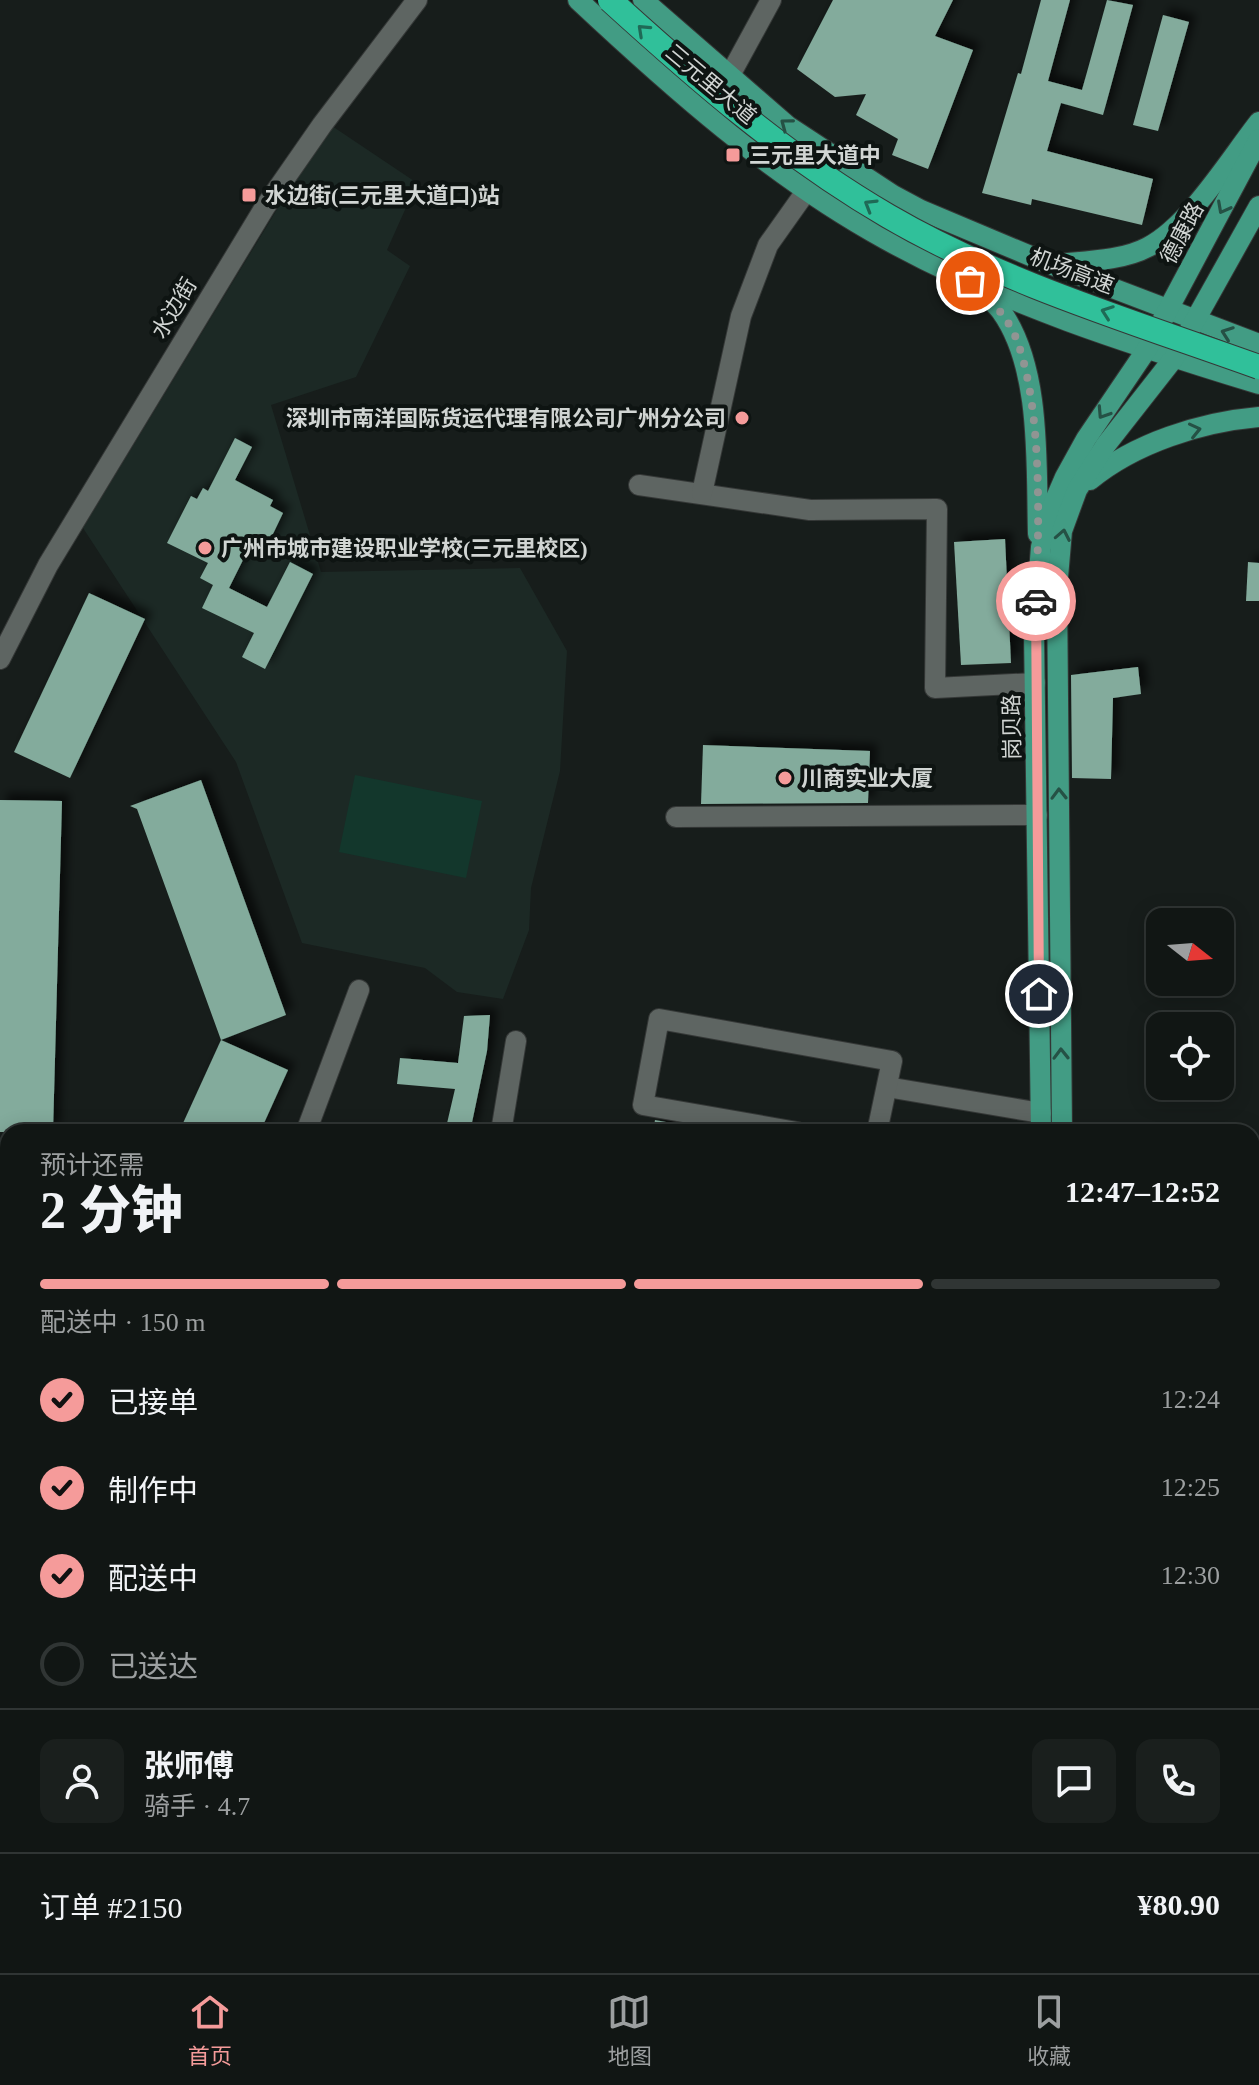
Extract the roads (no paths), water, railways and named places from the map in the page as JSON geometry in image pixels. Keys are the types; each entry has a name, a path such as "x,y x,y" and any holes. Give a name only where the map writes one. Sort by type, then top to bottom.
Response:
{"highway":[{"name":"机场高速","path":"610,0 761,131 840,187 890,217 1012,276 1259,367"}],"main road":[{"name":"三元里大道","path":"578,0 704,111 807,190 884,238 970,281 1069,321 1259,384"},
{"name":"三元里大道","path":"643,0 729,77 800,134 893,195 1052,265 1259,344"},
{"path":"1052,265 1115,257 1147,248 1173,230 1259,122"},
{"name":"德康路","path":"1147,349 1259,139"},
{"path":"1174,358 1259,206"},
{"path":"970,281 1000,310 1015,336 1027,374 1033,422 1039,560"},
{"name":"岗贝路","path":"1041,1123 1034,634 1039,560 1052,507 1065,477 1147,349"},
{"name":"岗贝路","path":"1062,1124 1057,589 1062,531 1077,490 1105,446 1174,358"},
{"path":"1077,490 1113,461 1181,433 1259,417"}],"street":[{"name":"水边街","path":"0,659 48,565 265,207 322,125 417,0"},
{"path":"729,77 771,0"},
{"path":"702,493 741,316 768,245 807,190"},
{"path":"639,485 810,510 937,509 935,688 1035,683"},
{"path":"676,817 1037,815"},
{"path":"309,1124 359,990"},
{"path":"751,1124 643,1105 659,1019 892,1061 879,1124"},
{"path":"502,1124 516,1041"},
{"path":"887,1087 1041,1123"}],"place":[{"name":"三元里大道中","path":"733,155"},
{"name":"水边街(三元里大道口)站","path":"249,195"},
{"name":"深圳市南洋国际货运代理有限公司广州分公司","path":"742,418"},
{"name":"广州市城市建设职业学校(三元里校区)","path":"205,548"},
{"name":"川商实业大厦","path":"785,778"}]}
